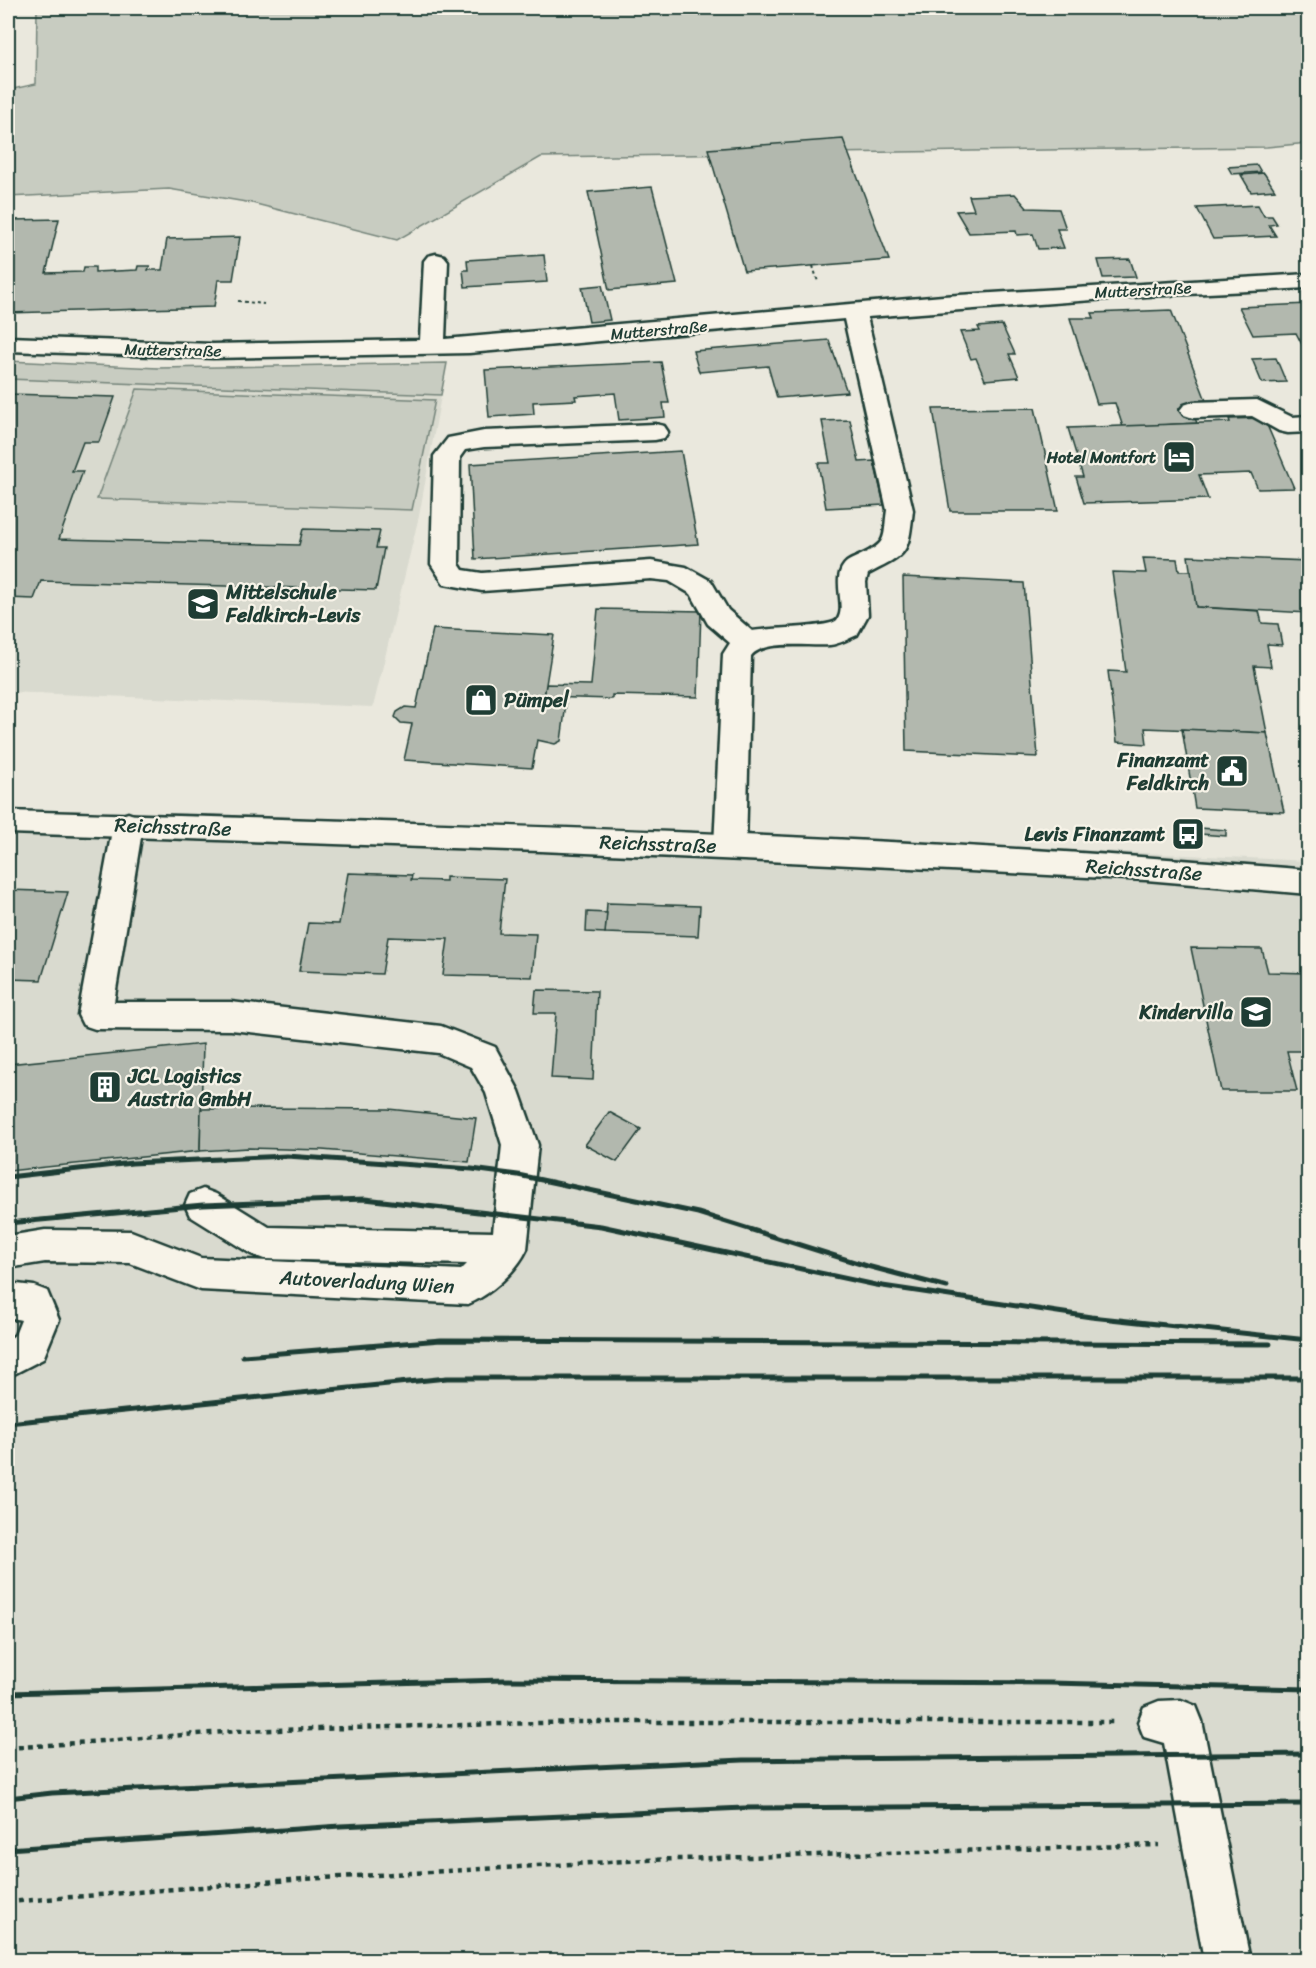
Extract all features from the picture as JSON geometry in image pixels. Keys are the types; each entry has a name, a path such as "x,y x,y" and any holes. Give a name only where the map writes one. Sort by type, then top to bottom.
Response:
{"street":[{"path":"432,347 436,261"},
{"name":"Mutterstraße","path":"8,344 213,351 432,347 1147,288 1308,281"},
{"path":"730,847 737,654 747,642 770,638 831,635 847,628 854,615 852,582 856,569 890,552 896,540 900,510 854,311"},
{"path":"1193,410 1257,408 1288,425 1308,424"},
{"path":"655,432 484,439 457,444 447,456 445,564 454,578 482,582 651,570 676,573 700,588 718,617 747,642"},
{"name":"Reichsstraße","path":"8,822 730,847 1146,868 1308,882"},
{"path":"128,825 95,1015 231,1016 441,1040 483,1057 502,1091 520,1145 509,1249"},
{"name":"Autoverladung Wien","path":"203,1205 264,1243 509,1249"},
{"name":"Autoverladung Wien","path":"8,1252 45,1246 131,1247 201,1274 468,1287 509,1249"},
{"path":"8,1300 34,1303 40,1320 30,1347 8,1359"},
{"path":"1159,1722 1181,1721 1192,1844 1227,1960"}],"path":[{"path":"238,301 264,304"},
{"path":"8,1748 238,1731 577,1722 1159,1722"},
{"path":"8,1902 304,1879 645,1860 1192,1844"}],"shaded area":[{"path":"37,8 1308,8 1308,143 1267,147 541,157 397,240 252,203 169,189 8,197 8,90 36,84"},
{"name":"Mittelschule Feldkirch-Levis","path":"8,361 158,368 447,363 419,516 373,707 8,692"},
{"path":"8,361 158,368 447,363 441,395 8,379"},
{"path":"137,389 435,400 412,510 97,499"},
{"path":"8,823 487,826 876,840 1308,861 1308,1960 8,1960"}],"building":[{"path":"843,139 889,260 744,271 708,149"},
{"path":"1257,165 1261,172 1232,174 1228,167"},
{"path":"1264,173 1275,190 1251,192 1241,175"},
{"path":"652,187 677,284 609,290 588,192"},
{"path":"1015,194 1027,208 1059,209 1066,229 1057,229 1064,248 1038,249 1033,234 1017,235 1016,231 969,233 956,211 974,210 969,196"},
{"path":"1258,205 1264,216 1272,216 1277,224 1269,225 1276,236 1213,239 1197,208"},
{"path":"59,219 46,273 83,272 84,267 95,267 95,272 137,270 138,266 150,266 148,270 162,270 167,239 240,237 233,280 218,280 214,307 8,313 8,237 12,220"},
{"path":"544,255 547,282 465,287 463,270 468,270 467,260"},
{"path":"1130,259 1136,277 1103,278 1098,260"},
{"path":"602,285 610,320 589,322 582,287"},
{"path":"1308,304 1308,356 1296,333 1253,335 1239,307"},
{"path":"1171,310 1207,403 1189,404 1197,423 1123,427 1115,403 1097,404 1070,318 1094,318 1092,313"},
{"path":"1002,325 1015,354 1009,354 1019,377 985,380 976,358 971,359 960,332 980,331 978,327"},
{"path":"829,340 847,392 777,398 768,366 699,372 693,351"},
{"path":"1276,358 1286,382 1262,383 1252,359"},
{"path":"661,362 669,403 663,403 665,417 619,420 615,393 575,396 576,400 533,402 534,414 489,417 485,370"},
{"path":"8,394 115,397 99,442 83,442 72,471 83,471 59,539 299,545 303,529 380,531 376,548 384,548 376,590 41,581 34,599 8,598"},
{"path":"1035,408 1058,511 950,511 933,409"},
{"name":"Hotel Montfort","path":"1264,418 1294,488 1258,489 1251,473 1199,475 1208,499 1084,503 1076,477 1083,477 1068,428 1230,422 1229,419"},
{"path":"850,420 859,462 874,461 884,505 826,508 818,463 830,463 822,421"},
{"path":"681,451 698,544 475,559 470,464"},
{"path":"1188,556 1308,561 1308,613 1196,607"},
{"path":"1143,558 1177,559 1179,571 1191,571 1196,607 1259,611 1262,623 1278,624 1282,645 1267,644 1271,667 1254,666 1267,733 1145,728 1147,744 1117,742 1108,671 1126,672 1112,572 1146,573"},
{"path":"903,577 1024,583 1038,757 906,751"},
{"path":"598,609 701,611 698,697 612,695 612,699 544,697 546,684 591,685"},
{"name":"Pümpel","path":"433,629 554,635 543,703 566,704 561,741 555,744 537,740 532,768 404,760 412,724 401,723 395,717 397,712 405,707 416,708"},
{"name":"Finanzamt Feldkirch","path":"1182,729 1267,733 1284,812 1195,808"},
{"path":"1200,828 1226,830 1226,836 1200,834"},
{"path":"348,873 412,875 411,880 446,881 446,877 505,879 499,933 536,934 532,977 443,975 448,939 388,937 382,974 299,971 308,923 339,924"},
{"path":"8,890 68,892 41,980 8,979"},
{"path":"607,903 700,906 698,936 605,933"},
{"path":"587,912 607,913 605,933 586,932"},
{"name":"Kindervilla","path":"1191,948 1262,949 1268,972 1308,973 1308,1082 1301,1051 1287,1051 1297,1091 1221,1091"},
{"path":"536,990 597,991 593,1080 551,1078 556,1013 534,1013"},
{"name":"JCL Logistics Austria GmbH","path":"203,1044 200,1151 8,1171 8,1064"},
{"path":"201,1109 388,1109 476,1118 469,1162 322,1150 248,1148 200,1151"},
{"path":"609,1112 641,1129 617,1162 585,1145"}],"railway":[{"path":"8,1177 132,1163 287,1156 472,1169 518,1175 698,1213 867,1266 947,1287"},
{"path":"8,1223 203,1205 365,1199 601,1226 876,1285 1091,1317 1308,1340"},
{"path":"243,1356 441,1340 1270,1344"},
{"path":"8,1423 447,1378 1308,1378"},
{"path":"8,1693 504,1680 1050,1683 1308,1689"},
{"path":"8,1798 52,1793 743,1760 1308,1754"},
{"path":"8,1849 340,1826 744,1808 1308,1804"}],"place":[{"name":"Hotel Montfort","path":"1179,457"},
{"name":"Mittelschule Feldkirch-Levis","path":"203,604"},
{"name":"Pümpel","path":"481,700"},
{"name":"Finanzamt Feldkirch","path":"1232,771"},
{"name":"Levis Finanzamt","path":"1188,834"},
{"name":"Kindervilla","path":"1256,1012"},
{"name":"JCL Logistics Austria GmbH","path":"105,1087"}]}
